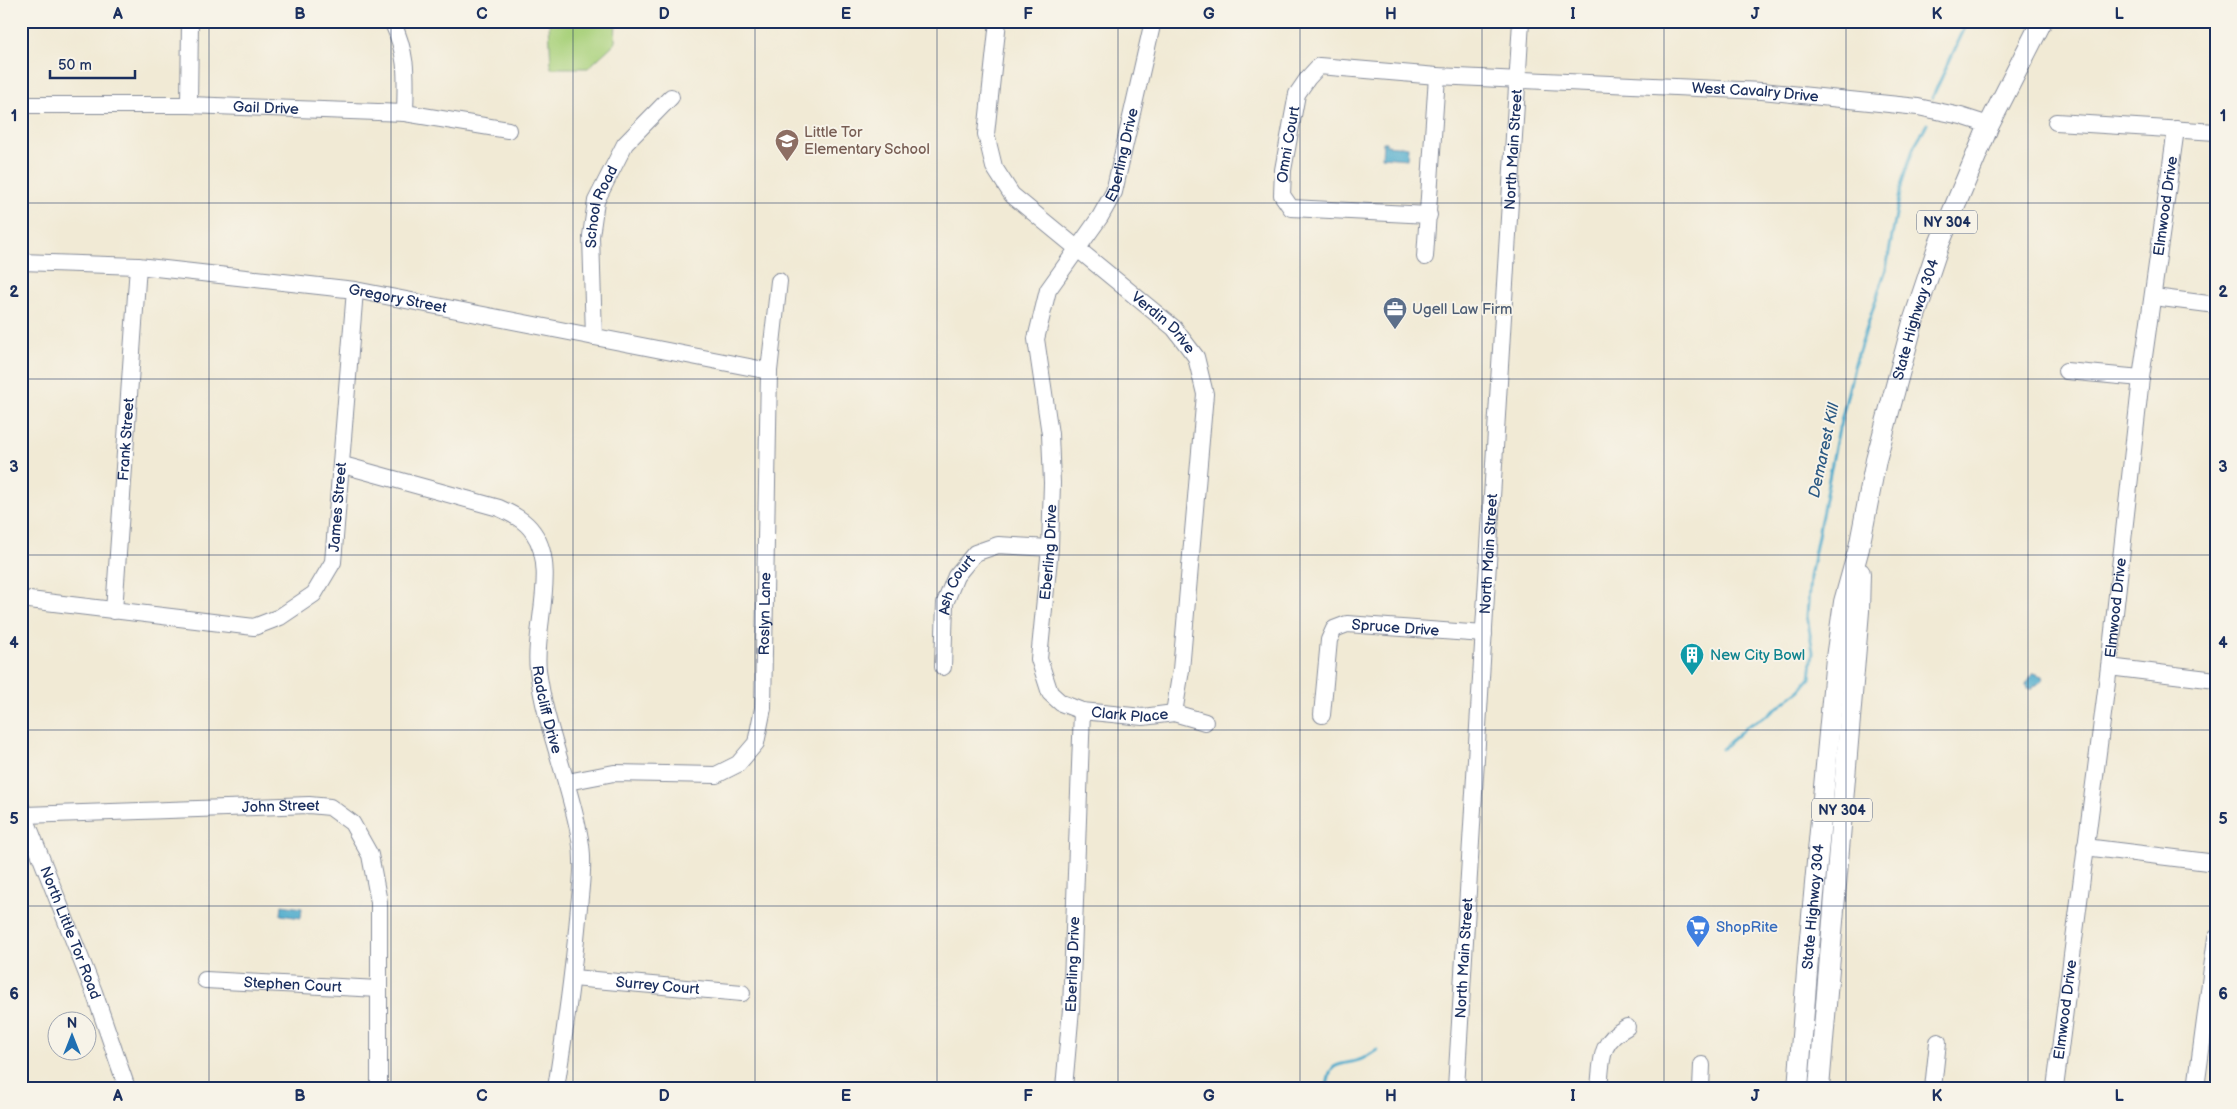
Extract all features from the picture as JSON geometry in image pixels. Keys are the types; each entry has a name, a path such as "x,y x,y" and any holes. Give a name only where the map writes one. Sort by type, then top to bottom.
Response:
{"main road":[{"name":"State Highway 304","path":"1798,1088 1836,658 1844,602 1859,548 1887,414 1915,314 1954,205 1989,125 2042,21"},
{"name":"State Highway 304","path":"1819,1088 1859,611 1859,548"}],"street":[{"path":"189,105 190,21"},
{"path":"392,21 400,39 407,66 405,113"},
{"name":"Verdin Drive","path":"998,21 986,134 994,167 1012,194 1174,328 1196,357 1205,394 1181,670 1174,713"},
{"name":"Eberling Drive","path":"1064,1088 1071,1009 1082,711 1061,703 1050,693 1039,659 1050,548 1052,483 1050,434 1036,339 1048,290 1079,249 1114,192 1153,21"},
{"name":"North Main Street","path":"1456,1088 1521,21"},
{"name":"Omni Court","path":"1429,215 1291,208 1282,194 1283,170 1297,94 1308,78 1320,66 1437,76 1518,79"},
{"path":"1425,257 1437,76"},
{"name":"West Cavalry Drive","path":"1518,79 1762,91 1918,108 1961,116 1989,125"},
{"name":"School Road","path":"594,338 591,236 596,201 624,144 671,97"},
{"name":"Gail Drive","path":"21,105 189,105 405,113 508,130"},
{"path":"2056,122 2216,132"},
{"name":"Elmwood Drive","path":"2055,1088 2108,668 2141,378 2154,297 2176,129"},
{"name":"Gregory Street","path":"21,262 138,266 355,290 770,371"},
{"name":"Frank Street","path":"114,611 138,266"},
{"name":"Roslyn Lane","path":"567,782 614,773 716,775 738,764 756,743 763,708 770,371 779,281"},
{"name":"James Street","path":"21,599 254,627 280,617 314,594 333,562 355,290"},
{"path":"2154,297 2216,304"},
{"path":"2066,371 2141,378"},
{"name":"Radcliff Drive","path":"342,465 499,508 520,518 533,532 542,551 544,579 538,667 542,697 567,782 580,840 582,875 573,978 556,1088"},
{"name":"Ash Court","path":"943,667 945,603 956,576 975,553 998,545 1050,548"},
{"name":"Spruce Drive","path":"1322,715 1329,640 1334,629 1347,624 1484,634"},
{"path":"2108,668 2216,680"},
{"name":"Clark Place","path":"1082,711 1143,717 1174,713 1205,722"},
{"name":"John Street","path":"23,811 299,805 330,807 352,823 370,855 379,902 380,1088"},
{"name":"North Little Tor Road","path":"23,811 94,992 127,1088"},
{"path":"2085,847 2216,863"},
{"path":"2196,1088 2216,938"},
{"name":"Surrey Court","path":"573,978 742,994"},
{"name":"Stephen Court","path":"205,980 379,989"},
{"path":"1599,1088 1603,1052 1606,1044 1611,1037 1627,1027"},
{"path":"1933,1088 1938,1042"},
{"path":"1701,1088 1702,1065"}],"green space":[{"path":"549,21 616,21 615,43 588,68 551,68"}],"water":[{"path":"1383,142 1386,142 1386,145 1408,147 1407,159 1382,157"},
{"path":"2033,673 2042,676 2043,680 2030,690 2027,689 2026,684"},
{"path":"282,905 302,908 301,918 281,915"}],"waterway":[{"name":"Demarest Kill","path":"1932,98 1968,21"},
{"name":"Demarest Kill","path":"1722,749 1746,727 1769,714 1800,690 1810,678 1813,652 1807,616 1810,577 1836,442 1855,363 1886,269 1902,182 1914,146 1927,124"},
{"name":"Demarest Kill","path":"1327,1088 1330,1072 1333,1068 1340,1064 1359,1060 1377,1050"}],"place":[{"name":"Little Tor Elementary School","path":"787,162"},
{"name":"Ugell Law Firm","path":"1395,330"},
{"name":"New City Bowl","path":"1692,676"},
{"name":"ShopRite","path":"1698,948"}]}
